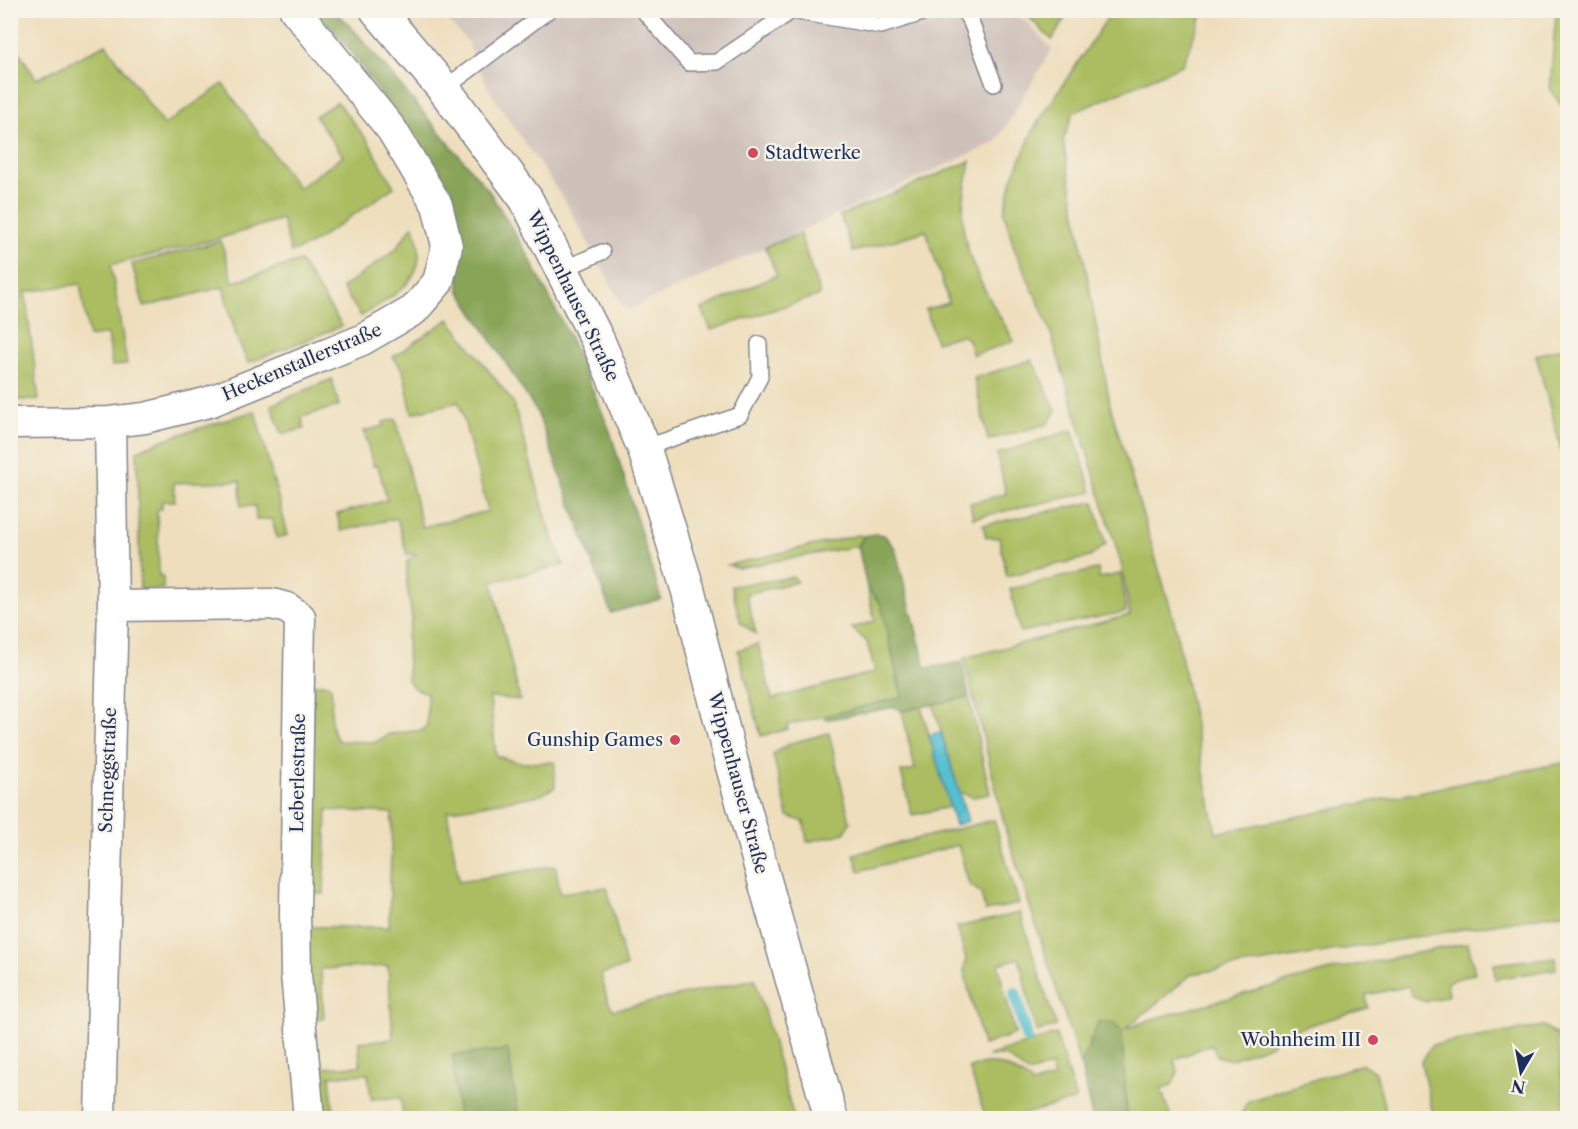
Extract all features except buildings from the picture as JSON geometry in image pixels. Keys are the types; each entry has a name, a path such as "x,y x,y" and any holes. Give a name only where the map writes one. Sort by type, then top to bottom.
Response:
{"street":[{"name":"Heckenstallerstraße","path":"10,423 110,422 145,418 209,402 342,349 414,310 438,282 447,246 437,205 392,130 295,10"},
{"name":"Wippenhauser Straße","path":"377,10 444,89 526,199 564,269 598,340 644,448 688,590 728,750 831,1119"},
{"name":"Schneggstraße","path":"100,1119 113,606 110,422"},
{"name":"Leberlestraße","path":"113,606 272,604 288,608 300,618 295,933 296,974 309,1119"}],"lane":[{"path":"444,89 549,10"},
{"path":"643,10 689,63 717,62 793,11 881,26 932,10"},
{"path":"963,10 971,22 994,84"},
{"path":"564,269 602,252"},
{"path":"644,448 740,415 760,377 759,344"}],"shaded area":[{"name":"Stadtwerke","path":"439,11 1015,11 1052,49 996,142 626,311 566,203 489,90 467,41"}],"green space":[{"path":"317,11 335,11 355,31 489,191 528,255 572,342 610,431 661,599 611,613 537,412 459,290 454,218 414,140 348,48"},
{"path":"1023,11 1069,11 1052,40"},
{"path":"1112,11 1204,11 1182,65 1073,113 1063,141 1111,409 1174,620 1216,833 1567,762 1567,912 1192,974 1124,1030 1149,1020 1331,970 1468,943 1475,973 1447,982 1449,995 1426,1002 1412,997 1409,986 1366,995 1368,1008 1272,1036 1273,1044 1230,1060 1217,1056 1212,1044 1174,1060 1178,1072 1172,1085 1161,1089 1171,1118 1127,1118 1124,1101 1098,1022 1081,1066 1006,831 964,658 1130,615 1121,563 1048,324 1014,248 1004,212 1012,179 1034,128"},
{"path":"1556,11 1567,11 1567,112 1550,90"},
{"path":"11,39 36,79 106,44 164,125 223,84 298,188 343,156 315,116 337,102 368,141 394,187 311,244 291,253 282,219 221,238 111,265 127,364 112,366 108,334 89,337 80,284 25,292 39,400 17,400 10,348"},
{"path":"970,161 963,207 966,243 978,277 1014,341 973,355 968,340 962,335 936,342 926,309 949,303 926,231 853,252 840,216"},
{"path":"413,225 419,258 416,270 400,290 361,316 342,288 395,250"},
{"path":"800,234 820,295 711,330 702,309 777,275 765,247"},
{"path":"221,241 233,282 300,261 342,326 248,363 236,336 223,287 144,307 132,264"},
{"path":"449,319 513,402 548,524 564,565 492,582 520,700 490,697 496,756 522,763 555,762 555,787 541,795 447,811 459,882 553,866 556,867 560,893 607,887 626,967 601,974 607,999 613,1010 755,979 794,1118 519,1118 507,1050 453,1056 458,1118 403,1118 401,1098 371,1099 368,1074 330,1076 334,1118 319,1118 318,1068 360,1066 359,1042 393,1039 388,966 321,969 324,1019 311,1020 304,927 389,927 392,813 327,810 324,894 305,893 313,684 327,684 331,687 333,730 339,741 376,742 389,734 423,730 427,725 427,693 414,688 408,681 407,636 412,619 407,585 407,561 417,553 407,555 397,518 341,531 337,514 387,500 378,466 373,466 364,431 384,426 383,422 396,419 422,527 488,511 459,402 412,413 403,370 393,357"},
{"path":"1568,346 1567,472 1536,355"},
{"path":"1032,360 1056,410 1048,424 988,440 974,378"},
{"path":"332,379 339,406 302,417 304,429 282,434 271,405"},
{"path":"255,411 288,535 277,538 272,519 256,520 255,506 241,506 240,481 174,483 175,501 162,501 162,509 157,509 159,576 163,576 163,589 140,589 137,451 162,440"},
{"path":"1072,430 1092,492 973,518 970,503 1006,494 997,454"},
{"path":"1094,502 1106,544 1090,557 1007,576 999,538 986,537 983,525"},
{"path":"858,535 864,536 858,546 738,568 728,565"},
{"path":"884,535 895,548 926,668 962,662 969,697 902,711 895,707 826,720 825,716 902,697 881,604 867,588 858,546 864,536"},
{"path":"1098,569 1099,578 1121,574 1126,612 1020,632 1010,589"},
{"path":"794,577 797,582 746,594 756,634 741,623 731,586"},
{"path":"867,588 881,604 902,698 787,725 788,729 761,736 738,650 758,644 772,699 875,672 867,642 852,628 875,621"},
{"path":"969,697 990,794 973,797 959,792 933,704"},
{"path":"921,707 950,807 912,815 901,772 915,769 902,711"},
{"path":"829,733 850,822 845,833 807,842 804,822 788,816 773,754 791,743"},
{"path":"994,820 1019,904 985,911 981,893 969,884 958,845 859,871 854,854"},
{"path":"1020,913 1056,1026 1036,1032 1019,958 999,964 1015,1034 983,1045 964,971 966,959 957,927"},
{"path":"1555,957 1556,969 1495,979 1494,964"},
{"path":"1098,1022 1113,1022 1122,1031 1127,1118 1092,1118 1081,1066"},
{"path":"1543,1026 1557,1035 1566,1118 1434,1118 1421,1063 1432,1045"},
{"path":"1056,1034 1076,1100 1009,1118 986,1118 969,1068 994,1064 1008,1068 1030,1081 1031,1085 1054,1078 1051,1066 1028,1073 1006,1056 988,1056"},
{"path":"508,1050 519,1118 458,1118 453,1055"},
{"path":"1363,1064 1376,1073 1387,1118 1239,1118 1248,1101"}],"water":[{"path":"941,732 968,821 955,825 929,735"}],"waterway":[{"path":"1015,993 1027,1038"}],"place":[{"name":"Stadtwerke","path":"753,153"},
{"name":"Gunship Games","path":"675,740"},
{"name":"Wohnheim III","path":"1373,1040"}]}
